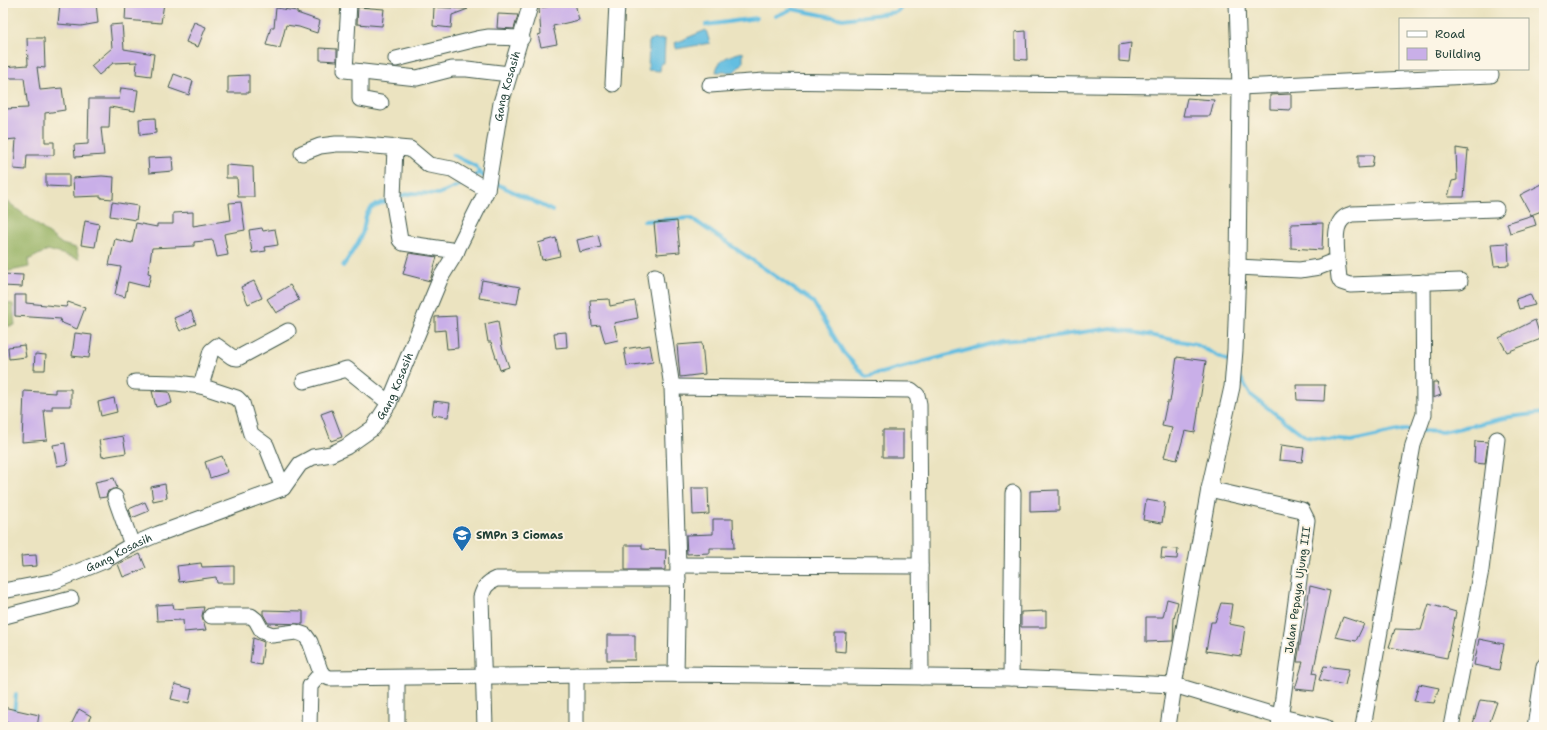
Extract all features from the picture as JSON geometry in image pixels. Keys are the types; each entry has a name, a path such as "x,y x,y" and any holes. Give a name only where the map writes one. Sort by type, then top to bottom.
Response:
{"street":[{"path":"349,3 345,70 417,78 452,69 467,69 509,74"},
{"name":"Gang Kosasih","path":"3,591 55,581 104,561 132,545 219,510 283,488 300,464 313,457 338,451 367,433 382,417 438,282 457,251 492,166 496,124 509,74 522,38 531,3"},
{"path":"613,84 616,3"},
{"path":"1168,727 1174,685 1209,489 1232,387 1236,350 1240,87 1237,3"},
{"path":"396,59 483,38 522,38"},
{"path":"360,72 360,99 381,103"},
{"path":"710,85 764,81 1240,87 1490,75"},
{"path":"302,153 320,146 336,144 410,149 430,165 452,169 484,188"},
{"path":"395,147 394,198 396,223 400,240 403,243 457,251"},
{"path":"1460,281 1345,284 1339,278 1337,260 1339,220 1346,215 1496,209"},
{"path":"1238,267 1300,270 1319,267 1337,260"},
{"path":"655,276 672,387 678,572 676,674"},
{"path":"1363,727 1413,445 1424,414 1424,282"},
{"path":"201,386 211,351 214,347 217,346 232,357 238,358 288,331"},
{"path":"304,381 346,369 389,403"},
{"path":"135,382 177,383 201,386 237,398 242,403 252,434 266,445 283,488"},
{"path":"672,387 913,391 917,395 919,404 921,677"},
{"path":"1452,727 1481,570 1497,439"},
{"name":"Jalan Pepaya Ujung III","path":"1209,489 1302,510 1307,520 1280,722"},
{"path":"1011,678 1013,493"},
{"path":"115,497 132,545"},
{"path":"485,727 485,676 481,597 483,589 489,582 496,579 678,572 920,566"},
{"path":"3,591 4,620 71,599"},
{"path":"211,616 251,616 256,620 262,631 272,635 296,632 306,635 320,673 329,678 676,674 1011,678 1174,685 1280,722 1325,727"},
{"path":"1535,727 1544,666"},
{"path":"309,727 310,686 320,673"},
{"path":"576,675 576,727"},
{"path":"397,678 397,727"}],"green space":[{"path":"3,198 62,244 76,248 79,259 48,250 28,260 29,267 5,272 7,303 13,304 15,325 3,327"}],"water":[{"path":"706,30 710,43 676,49 675,43"},
{"path":"665,39 664,63 661,63 660,71 648,70 649,40"},
{"path":"743,52 743,63 734,72 716,72 719,63 722,60"}],"building":[{"path":"60,3 96,3 98,23 81,26 58,24"},
{"path":"126,3 164,3 161,23 125,20"},
{"path":"552,3 575,3 579,20 553,26 557,44 541,47 538,35 541,34 539,8 552,6"},
{"path":"358,7 384,9 382,26 357,24"},
{"path":"434,7 468,9 452,15 451,28 433,26"},
{"path":"276,8 297,11 297,13 320,21 317,33 299,27 286,25 280,48 266,45 271,27 274,27"},
{"path":"498,14 518,15 514,29 497,28"},
{"path":"194,22 206,27 198,47 186,42"},
{"path":"122,24 124,49 154,54 151,76 136,74 137,62 113,63 99,75 91,66 112,48 110,25"},
{"path":"1026,31 1027,60 1015,59 1015,32"},
{"path":"27,38 44,38 45,68 37,67 40,90 62,88 65,110 45,113 45,142 54,142 54,155 27,155 26,170 14,169 16,139 5,140 4,124 4,109 28,108 24,78 3,78 3,67 28,65"},
{"path":"1131,43 1129,62 1119,61 1119,45"},
{"path":"320,48 337,49 337,61 320,60"},
{"path":"174,74 193,81 189,95 169,88"},
{"path":"249,75 249,93 228,93 228,76"},
{"path":"121,88 138,90 135,111 110,107 109,128 101,128 104,155 75,157 74,145 88,144 89,99 119,99"},
{"path":"1291,94 1291,110 1270,109 1270,95"},
{"path":"1187,98 1214,100 1210,116 1183,116"},
{"path":"155,118 156,133 140,135 139,119"},
{"path":"1456,148 1468,150 1464,197 1448,197 1452,181 1457,180"},
{"path":"1358,155 1374,155 1372,167 1358,168"},
{"path":"172,157 173,171 149,173 148,158"},
{"path":"226,165 253,167 254,197 238,197 237,178 226,178"},
{"path":"46,174 69,174 69,187 46,186"},
{"path":"102,176 114,177 113,199 101,198 101,196 74,197 73,178"},
{"path":"1544,183 1544,210 1531,215 1520,195"},
{"path":"112,202 138,206 136,220 110,216"},
{"path":"241,202 245,230 224,234 228,255 217,257 213,240 194,242 194,246 152,248 148,273 151,274 148,287 128,282 125,297 115,294 121,267 109,265 115,239 132,243 136,223 157,227 157,224 173,224 173,213 193,212 193,226 231,220 229,203"},
{"path":"1533,215 1536,225 1510,233 1507,223"},
{"path":"85,221 99,224 95,247 81,245"},
{"path":"677,221 680,252 657,254 654,223"},
{"path":"1323,223 1322,250 1291,248 1291,224"},
{"path":"262,228 263,231 275,229 278,245 265,247 266,251 252,253 249,230"},
{"path":"598,235 601,247 580,252 577,240"},
{"path":"556,238 560,256 542,260 538,243"},
{"path":"1508,243 1509,265 1494,266 1491,244"},
{"path":"409,253 437,257 430,281 403,274"},
{"path":"3,274 23,275 22,287 3,286"},
{"path":"482,280 520,287 517,304 479,298"},
{"path":"254,281 262,298 248,304 241,287"},
{"path":"290,285 299,300 276,313 267,299"},
{"path":"1530,294 1535,305 1519,309 1516,299"},
{"path":"15,295 26,295 26,303 66,307 68,302 85,308 77,329 60,322 61,319 15,316"},
{"path":"609,299 610,306 635,301 638,318 614,323 618,340 605,343 600,325 592,326 590,300"},
{"path":"191,311 196,324 180,331 174,318"},
{"path":"456,316 458,348 447,349 445,330 435,331 435,317"},
{"path":"1535,320 1541,339 1507,352 1499,338"},
{"path":"498,321 502,347 509,367 500,370 491,342 488,342 485,324"},
{"path":"566,332 567,347 556,348 554,333"},
{"path":"75,333 92,335 89,358 72,356"},
{"path":"702,343 705,374 680,377 677,345"},
{"path":"24,345 26,357 9,359 8,347"},
{"path":"650,345 653,362 627,366 624,349"},
{"path":"35,354 46,355 45,370 34,370"},
{"path":"1177,357 1206,361 1195,433 1185,431 1177,460 1164,457 1172,428 1162,426 1167,402 1170,402"},
{"path":"1433,382 1437,382 1441,395 1433,398"},
{"path":"1296,385 1325,385 1324,401 1297,400"},
{"path":"55,389 71,389 71,406 52,406 52,410 44,410 47,440 22,442 24,391 55,393"},
{"path":"152,391 169,392 172,403 156,407"},
{"path":"114,398 117,412 101,416 98,402"},
{"path":"434,401 450,403 448,417 432,415"},
{"path":"332,410 342,437 331,441 321,414"},
{"path":"883,430 903,430 903,457 883,457"},
{"path":"123,436 126,453 102,457 99,440"},
{"path":"1475,441 1488,442 1485,464 1474,463"},
{"path":"65,443 68,464 57,466 53,445"},
{"path":"1281,445 1304,448 1302,462 1279,460"},
{"path":"222,456 228,472 210,478 205,462"},
{"path":"114,478 117,488 108,491 106,497 99,498 95,482"},
{"path":"165,484 167,498 153,501 151,487"},
{"path":"692,488 708,488 709,514 693,515"},
{"path":"1059,490 1059,511 1030,512 1030,491"},
{"path":"1146,500 1165,503 1162,523 1143,520"},
{"path":"145,502 149,511 132,518 129,509"},
{"path":"713,519 733,519 734,548 710,548 710,553 687,554 686,535 713,534"},
{"path":"625,545 642,545 642,549 666,550 665,570 625,570"},
{"path":"1162,548 1178,549 1177,559 1161,558"},
{"path":"140,554 146,568 123,577 118,564"},
{"path":"36,555 37,566 22,567 21,556"},
{"path":"201,563 202,567 234,566 234,583 217,583 216,577 179,582 177,566"},
{"path":"1310,586 1330,591 1313,673 1317,674 1314,691 1295,689 1303,662 1297,662"},
{"path":"1167,599 1178,602 1174,619 1173,641 1146,642 1146,617 1163,617"},
{"path":"1221,603 1232,604 1229,624 1245,627 1241,656 1206,651 1211,622 1215,622"},
{"path":"173,604 174,609 204,607 202,616 206,630 184,632 183,620 157,621 156,605"},
{"path":"1429,604 1456,612 1447,658 1389,647 1395,629 1421,630"},
{"path":"263,610 303,611 303,624 268,623 263,614"},
{"path":"1046,611 1046,627 1021,627 1021,612"},
{"path":"1343,617 1364,624 1356,641 1335,637"},
{"path":"835,633 846,633 845,652 835,651"},
{"path":"607,635 635,635 635,660 607,660"},
{"path":"253,638 264,642 261,665 250,663"},
{"path":"1479,639 1504,644 1499,670 1474,665"},
{"path":"1324,666 1349,669 1345,685 1319,680"},
{"path":"175,684 192,689 189,703 171,699"},
{"path":"1419,684 1439,688 1434,703 1414,701"},
{"path":"1480,700 1497,702 1488,727 1472,727"},
{"path":"3,707 39,715 37,727 20,727 3,722"},
{"path":"79,709 91,716 85,727 70,727"}],"waterway":[{"path":"776,16 792,9 843,19 896,12 903,6 920,4"},
{"path":"706,25 756,18"},
{"path":"453,155 475,166 483,176"},
{"path":"473,179 479,172"},
{"path":"397,197 412,193 438,194 467,182"},
{"path":"493,182 553,211"},
{"path":"343,266 360,238 366,217 371,208 375,205 391,200"},
{"path":"644,221 691,218 813,302 844,353 866,377 1002,341 1048,337 1112,328 1195,344 1230,362"},
{"path":"1238,374 1251,395 1306,437 1352,441 1403,430 1414,430"},
{"path":"1421,431 1443,432 1509,417 1544,413"},
{"path":"14,713 16,694"}],"place":[{"name":"SMPn 3 Ciomas","path":"462,552"}]}
